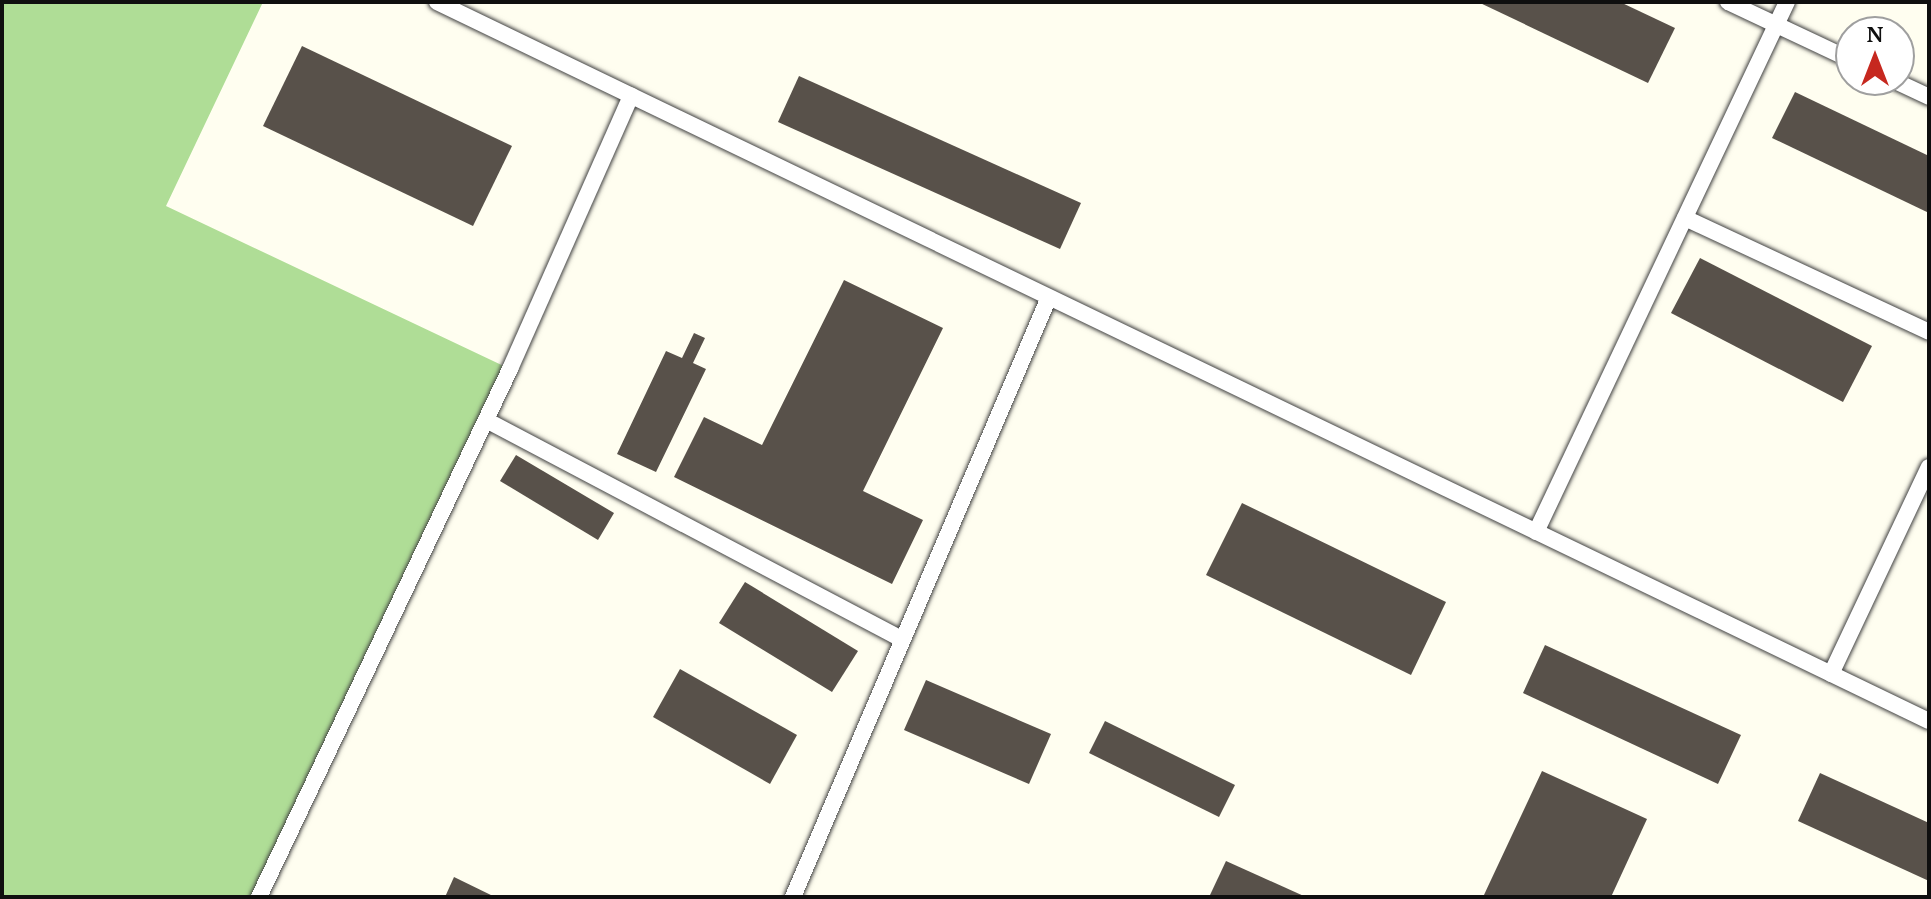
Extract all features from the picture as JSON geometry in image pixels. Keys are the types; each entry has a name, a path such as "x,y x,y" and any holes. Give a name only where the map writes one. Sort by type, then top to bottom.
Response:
{"lane":[{"path":"437,2 1929,721"},
{"path":"1728,2 1835,53"},
{"path":"1536,532 1787,2"},
{"path":"259,897 486,420 631,96"},
{"path":"1685,218 1929,332"},
{"path":"793,897 1049,297"},
{"path":"486,420 903,640"},
{"path":"1831,674 1929,467"}],"green space":[{"path":"2,2 263,2 166,206 510,369 259,897 2,897"}],"building":[{"path":"1478,2 1620,2 1675,28 1648,83"},
{"path":"302,46 512,146 473,226 263,126"},
{"path":"799,76 1081,203 1060,249 778,122"},
{"path":"1795,92 1929,156 1929,213 1772,138"},
{"path":"1700,258 1872,346 1843,402 1671,313"},
{"path":"844,280 943,328 863,491 923,520 892,584 674,477 704,417 762,445"},
{"path":"694,333 705,338 693,363 706,369 656,472 617,454 666,351 682,358"},
{"path":"516,455 614,513 598,540 500,481"},
{"path":"1242,503 1446,602 1411,675 1206,575"},
{"path":"745,582 858,651 832,692 719,623"},
{"path":"1545,645 1741,735 1718,784 1523,693"},
{"path":"680,669 797,735 770,784 653,717"},
{"path":"926,680 1051,734 1029,784 904,730"},
{"path":"1105,721 1235,785 1219,817 1089,753"},
{"path":"1542,771 1647,819 1611,897 1483,897"},
{"path":"1820,773 1929,823 1929,881 1798,821"},
{"path":"1226,861 1306,897 1210,895"},
{"path":"454,877 495,897 445,897"}]}
